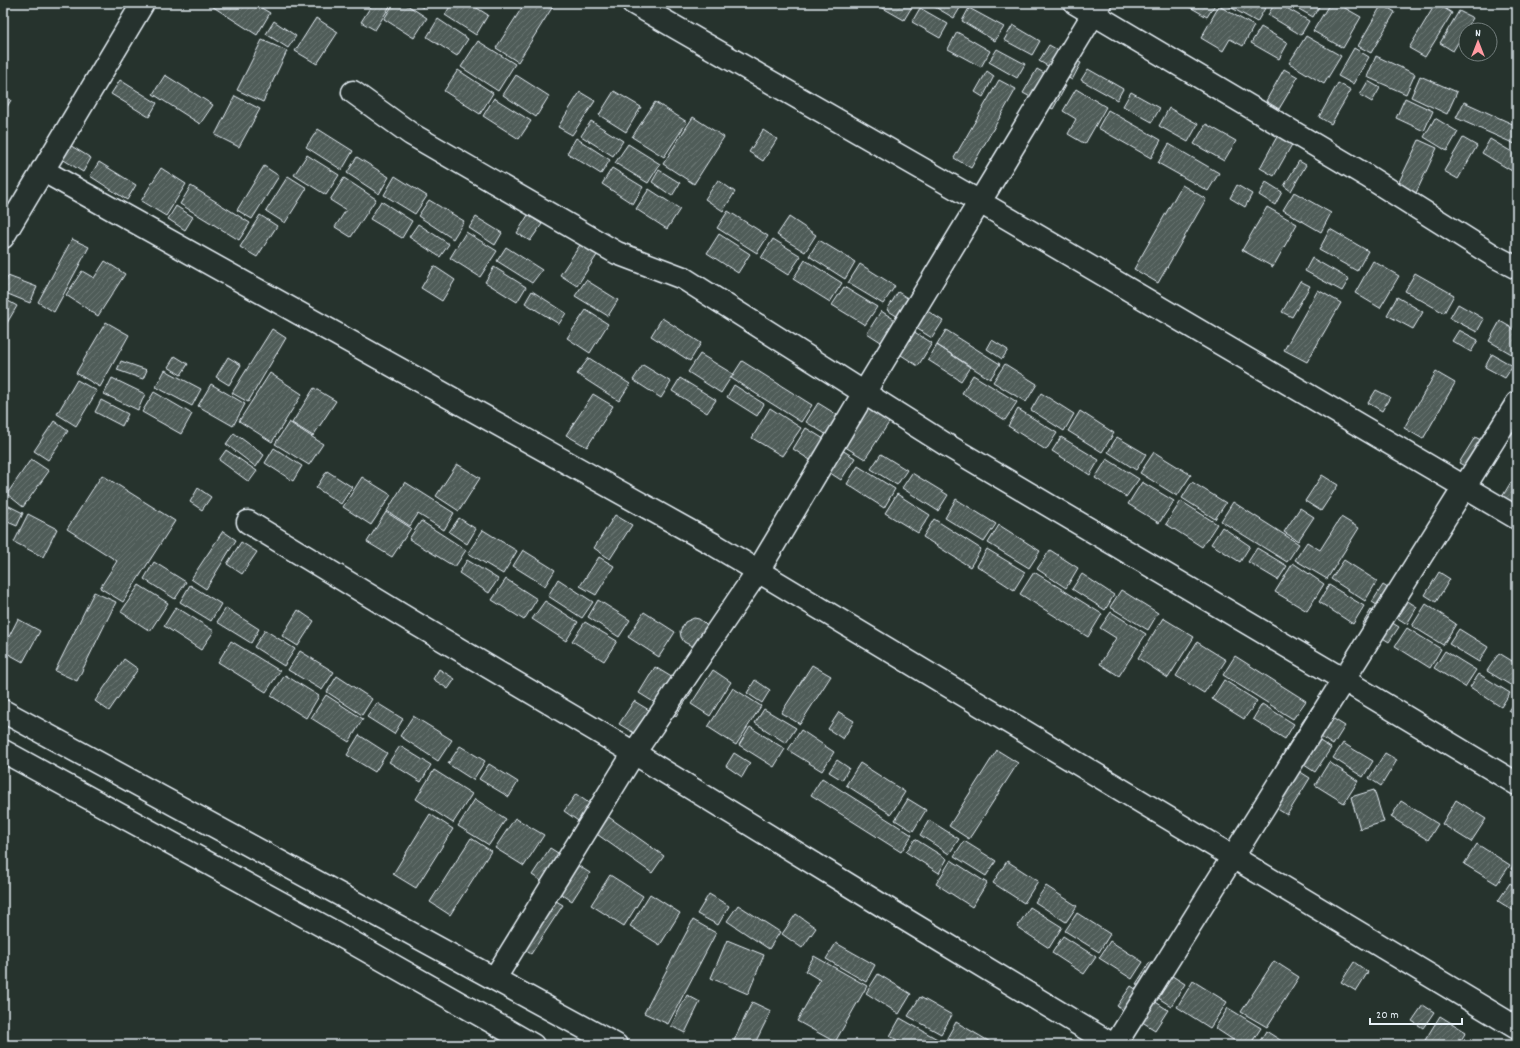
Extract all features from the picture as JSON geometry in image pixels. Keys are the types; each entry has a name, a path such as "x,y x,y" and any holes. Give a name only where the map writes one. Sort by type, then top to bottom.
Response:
{"street":[{"path":"3,237 143,3"},
{"path":"633,3 980,202 1517,518"},
{"path":"1075,3 1097,9 1494,256 1517,268"},
{"path":"496,978 634,753 758,571 1097,9"},
{"path":"353,92 412,134 617,253 683,278 945,444 1517,784"},
{"path":"42,170 713,544 1517,1028"},
{"path":"248,522 634,753 1114,1045 1517,403"},
{"path":"3,711 496,978 616,1045"},
{"path":"3,751 334,932 533,1045"}],"building":[{"path":"207,3 253,3 270,13 257,35"},
{"path":"373,3 392,3 375,30 361,22"},
{"path":"394,3 404,3 427,18 414,38 384,19"},
{"path":"416,3 426,3 423,8"},
{"path":"452,3 469,3 488,15 476,35 445,15"},
{"path":"525,3 555,3 518,62 496,48"},
{"path":"874,3 909,3 913,5 904,20"},
{"path":"928,3 963,3 954,18"},
{"path":"1183,3 1216,3 1207,17"},
{"path":"1223,3 1268,3 1257,22"},
{"path":"1275,3 1278,3 1309,21 1301,35 1268,15"},
{"path":"1288,3 1321,3 1313,17"},
{"path":"1330,3 1336,3 1361,17 1343,48 1313,31"},
{"path":"1436,3 1452,13 1425,57 1409,48"},
{"path":"1382,4 1395,12 1371,53 1358,46"},
{"path":"1219,6 1254,26 1243,46 1230,39 1223,51 1201,38"},
{"path":"920,8 948,24 940,38 912,22"},
{"path":"969,8 1004,27 995,41 962,21"},
{"path":"1459,11 1473,18 1471,22 1458,22 1458,43 1453,51 1440,43"},
{"path":"316,18 338,32 317,64 295,51"},
{"path":"438,19 468,39 457,56 427,37"},
{"path":"274,21 296,36 288,48 266,34"},
{"path":"1013,25 1040,41 1032,55 1004,40"},
{"path":"1261,27 1288,43 1279,59 1251,43"},
{"path":"957,32 990,51 981,67 948,49"},
{"path":"1306,36 1341,56 1324,84 1289,63"},
{"path":"262,40 287,51 263,102 237,90"},
{"path":"478,41 515,64 498,91 461,67"},
{"path":"1049,45 1081,63 1072,80 1039,61"},
{"path":"1354,48 1369,57 1353,84 1338,76"},
{"path":"997,49 1025,64 1017,78 989,62"},
{"path":"1376,56 1415,74 1406,94 1367,77"},
{"path":"1037,69 1066,86 1053,109 1023,93"},
{"path":"1088,69 1123,89 1117,100 1081,80"},
{"path":"1284,69 1298,77 1279,109 1266,101"},
{"path":"458,70 493,93 480,114 444,91"},
{"path":"987,71 994,76 983,97 975,92"},
{"path":"165,75 213,105 200,124 153,94"},
{"path":"516,75 549,96 536,117 503,95"},
{"path":"1420,76 1457,92 1447,114 1411,97"},
{"path":"120,80 157,103 149,117 111,94"},
{"path":"999,80 1016,89 971,168 954,158"},
{"path":"1368,81 1380,88 1372,102 1360,95"},
{"path":"1338,83 1351,90 1331,124 1319,117"},
{"path":"1076,89 1106,107 1085,144 1068,134 1076,119 1063,111"},
{"path":"614,91 641,107 626,132 599,115"},
{"path":"580,92 595,101 572,135 558,127"},
{"path":"1131,92 1160,108 1152,122 1123,106"},
{"path":"3,95 11,100 3,114"},
{"path":"235,96 260,109 239,147 215,135"},
{"path":"494,98 531,121 519,139 483,116"},
{"path":"1405,98 1433,111 1424,131 1396,118"},
{"path":"655,102 687,122 664,157 632,137"},
{"path":"1464,102 1517,126 1517,145 1456,118"},
{"path":"1169,108 1198,124 1188,142 1159,126"},
{"path":"1108,110 1161,140 1151,158 1098,128"},
{"path":"693,117 724,137 694,184 663,164"},
{"path":"1435,118 1458,132 1447,151 1424,137"},
{"path":"591,121 623,141 613,156 581,136"},
{"path":"1206,124 1236,141 1224,161 1194,144"},
{"path":"318,129 353,151 342,170 306,147"},
{"path":"763,130 777,139 763,161 749,152"},
{"path":"1279,133 1294,141 1274,176 1260,168"},
{"path":"576,138 610,160 601,174 567,153"},
{"path":"1463,138 1477,146 1458,179 1444,171"},
{"path":"1490,139 1517,155 1517,174 1482,153"},
{"path":"1419,140 1437,148 1416,193 1398,184"},
{"path":"68,144 91,158 83,172 59,157"},
{"path":"628,144 660,164 648,183 615,163"},
{"path":"1169,144 1219,173 1208,191 1158,163"},
{"path":"307,155 339,175 326,195 294,175"},
{"path":"357,157 389,177 379,194 347,173"},
{"path":"1299,161 1306,165 1291,191 1284,186"},
{"path":"99,162 136,185 127,200 90,176"},
{"path":"264,166 279,176 252,219 237,210"},
{"path":"161,168 186,184 166,216 141,201"},
{"path":"612,168 643,187 633,204 602,184"},
{"path":"659,170 680,183 672,196 652,182"},
{"path":"288,176 307,188 285,223 266,211"},
{"path":"395,176 427,196 415,214 384,195"},
{"path":"344,178 376,199 351,237 335,227 346,210 330,200"},
{"path":"718,180 735,192 723,211 705,199"},
{"path":"1266,182 1282,192 1275,205 1259,195"},
{"path":"1182,185 1206,199 1158,283 1134,269"},
{"path":"1237,185 1252,194 1245,207 1230,198"},
{"path":"191,186 250,223 239,240 180,204"},
{"path":"649,189 680,209 667,229 636,209"},
{"path":"1294,192 1331,213 1321,232 1283,210"},
{"path":"429,200 464,221 453,239 418,216"},
{"path":"381,201 412,221 402,238 370,219"},
{"path":"176,206 193,217 185,230 168,219"},
{"path":"1267,207 1297,224 1273,267 1242,250"},
{"path":"728,211 768,236 757,253 717,228"},
{"path":"260,215 277,226 257,257 240,247"},
{"path":"528,215 542,224 530,241 517,233"},
{"path":"476,217 502,233 495,245 469,228"},
{"path":"789,217 816,235 805,252 777,235"},
{"path":"418,224 449,244 440,257 409,237"},
{"path":"1330,229 1368,251 1357,271 1319,250"},
{"path":"466,232 497,251 480,277 450,258"},
{"path":"719,234 750,254 738,273 707,253"},
{"path":"72,239 89,247 54,312 38,302"},
{"path":"584,239 601,249 577,286 560,275"},
{"path":"773,239 801,256 788,275 761,258"},
{"path":"819,240 855,262 845,279 809,256"},
{"path":"506,247 542,270 532,283 497,261"},
{"path":"1312,258 1349,279 1342,291 1305,271"},
{"path":"805,260 842,283 830,302 793,279"},
{"path":"105,261 125,274 98,316 66,295 82,271 94,278"},
{"path":"1373,261 1399,276 1380,308 1355,293"},
{"path":"860,264 895,286 883,304 848,283"},
{"path":"434,266 455,280 442,301 421,288"},
{"path":"494,267 526,287 517,302 485,282"},
{"path":"1415,273 1454,295 1444,313 1405,291"},
{"path":"8,276 37,287 30,303 3,292"},
{"path":"586,280 618,300 608,316 575,296"},
{"path":"1300,281 1310,286 1292,317 1282,312"},
{"path":"844,287 877,307 865,325 832,305"},
{"path":"1318,290 1341,303 1307,362 1284,350"},
{"path":"532,291 566,313 559,324 525,303"},
{"path":"898,292 943,321 932,338 887,310"},
{"path":"1397,297 1423,312 1413,329 1387,315"},
{"path":"3,298 17,306 7,323 3,320"},
{"path":"1458,304 1484,319 1477,332 1450,318"},
{"path":"586,310 608,324 590,353 567,338"},
{"path":"881,311 932,343 918,366 867,333"},
{"path":"662,318 701,343 690,361 651,336"},
{"path":"1500,321 1517,331 1517,352 1515,356 1489,341"},
{"path":"106,322 129,335 100,387 76,373"},
{"path":"272,329 286,338 248,402 232,393"},
{"path":"946,330 1000,364 990,379 937,345"},
{"path":"1459,330 1478,340 1471,352 1452,341"},
{"path":"992,340 1008,350 1002,359 987,349"},
{"path":"937,345 970,367 961,381 928,360"},
{"path":"700,354 733,374 721,393 688,372"},
{"path":"1492,354 1513,366 1505,378 1485,367"},
{"path":"175,356 188,364 181,375 168,367"},
{"path":"228,357 241,365 229,385 216,377"},
{"path":"589,358 630,384 619,401 577,374"},
{"path":"121,361 147,370 143,379 117,370"},
{"path":"742,361 812,405 801,422 731,378"},
{"path":"1005,364 1037,384 1026,402 993,382"},
{"path":"643,365 671,382 661,398 633,380"},
{"path":"165,370 201,389 192,406 156,387"},
{"path":"1436,372 1455,383 1423,439 1404,428"},
{"path":"270,373 302,394 272,442 239,421"},
{"path":"973,375 1017,402 1005,420 962,393"},
{"path":"112,378 145,394 138,410 104,394"},
{"path":"680,378 716,400 707,413 672,391"},
{"path":"77,380 97,391 76,426 57,414"},
{"path":"211,384 245,404 233,426 198,406"},
{"path":"734,385 764,404 757,416 727,397"},
{"path":"314,388 336,401 313,436 292,423"},
{"path":"1376,390 1390,397 1382,411 1368,403"},
{"path":"154,392 192,414 181,434 142,412"},
{"path":"1041,393 1074,414 1064,431 1031,410"},
{"path":"593,394 613,406 587,447 566,435"},
{"path":"101,400 128,414 122,426 95,412"},
{"path":"863,401 892,418 865,459 837,442"},
{"path":"818,403 844,419 832,438 806,422"},
{"path":"770,408 801,428 782,456 752,438"},
{"path":"1018,409 1057,433 1046,450 1008,426"},
{"path":"1080,411 1114,433 1102,452 1068,431"},
{"path":"54,421 68,431 48,460 34,451"},
{"path":"289,422 323,444 309,465 275,444"},
{"path":"806,428 855,458 841,480 793,449"},
{"path":"234,433 264,455 256,467 226,444"},
{"path":"1061,437 1099,460 1090,475 1052,451"},
{"path":"1117,437 1146,454 1136,470 1108,452"},
{"path":"1475,437 1487,443 1472,470 1459,463"},
{"path":"274,448 302,466 293,481 265,463"},
{"path":"226,450 257,471 249,482 219,460"},
{"path":"1154,452 1191,475 1177,496 1140,473"},
{"path":"881,454 907,470 897,485 871,469"},
{"path":"31,459 49,471 23,507 7,494"},
{"path":"1107,459 1139,479 1126,497 1095,478"},
{"path":"457,464 480,478 459,511 436,496"},
{"path":"858,466 895,489 884,508 847,484"},
{"path":"327,471 352,487 341,504 316,488"},
{"path":"912,473 948,495 938,511 902,488"},
{"path":"102,475 175,521 123,602 100,588 117,561 67,529"},
{"path":"1322,475 1338,485 1321,511 1305,501"},
{"path":"362,477 391,495 371,525 343,507"},
{"path":"405,482 454,513 444,530 418,514 410,526 387,511"},
{"path":"1142,482 1174,501 1159,523 1128,504"},
{"path":"1192,482 1226,503 1215,519 1182,498"},
{"path":"1511,482 1517,486 1517,506 1502,497"},
{"path":"198,488 211,497 202,510 190,502"},
{"path":"897,494 930,515 918,533 885,513"},
{"path":"956,499 996,524 984,542 945,518"},
{"path":"1181,501 1217,524 1202,547 1166,524"},
{"path":"1233,502 1299,544 1287,562 1221,521"},
{"path":"3,503 23,513 17,526 3,520"},
{"path":"1300,508 1314,517 1298,541 1284,532"},
{"path":"386,512 411,528 392,557 367,542"},
{"path":"28,514 57,529 43,557 14,542"},
{"path":"615,515 632,525 610,559 594,548"},
{"path":"1341,517 1359,528 1327,579 1295,560 1307,542 1320,550"},
{"path":"459,518 476,529 467,544 449,532"},
{"path":"934,519 981,549 970,567 923,537"},
{"path":"421,521 466,550 455,567 409,539"},
{"path":"999,525 1040,551 1029,568 988,543"},
{"path":"1222,527 1250,546 1240,562 1211,544"},
{"path":"483,530 517,551 503,574 468,553"},
{"path":"223,531 236,540 206,589 191,579"},
{"path":"241,542 257,552 242,574 227,564"},
{"path":"1257,548 1287,566 1278,580 1248,562"},
{"path":"987,549 1025,572 1014,590 977,566"},
{"path":"523,550 555,570 545,586 513,566"},
{"path":"1050,550 1078,568 1066,588 1037,569"},
{"path":"599,557 614,566 596,595 580,586"},
{"path":"467,560 498,579 489,593 459,573"},
{"path":"1344,560 1377,581 1365,601 1331,579"},
{"path":"154,562 186,582 175,599 144,579"},
{"path":"1293,563 1324,584 1307,611 1275,592"},
{"path":"1034,572 1102,614 1088,637 1020,594"},
{"path":"1439,572 1450,579 1436,602 1425,595"},
{"path":"1082,574 1114,595 1105,610 1072,589"},
{"path":"506,579 537,599 524,620 492,600"},
{"path":"558,579 593,602 582,618 548,596"},
{"path":"139,585 168,603 150,631 121,612"},
{"path":"190,585 221,604 211,621 180,602"},
{"path":"1329,585 1364,606 1353,624 1319,602"},
{"path":"1383,585 1417,607 1407,624 1372,602"},
{"path":"1121,590 1158,613 1148,630 1110,607"},
{"path":"94,592 116,602 77,681 55,671"},
{"path":"598,600 630,620 619,637 588,617"},
{"path":"545,601 578,622 566,641 532,619"},
{"path":"1426,604 1456,624 1443,645 1412,626"},
{"path":"176,607 214,631 201,650 164,626"},
{"path":"226,608 259,629 251,643 217,622"},
{"path":"298,610 314,621 298,646 282,636"},
{"path":"1371,610 1399,627 1389,642 1362,625"},
{"path":"644,612 675,632 659,657 628,637"},
{"path":"1111,612 1146,634 1119,676 1100,664 1116,638 1100,628"},
{"path":"694,618 699,619 707,626 708,632 694,647 684,642 680,631 685,622"},
{"path":"1163,618 1194,637 1168,678 1138,658"},
{"path":"18,619 40,631 23,662 3,651 3,648"},
{"path":"585,622 617,641 604,661 572,641"},
{"path":"1407,628 1441,649 1430,668 1395,646"},
{"path":"1459,629 1488,647 1479,662 1449,644"},
{"path":"265,630 295,649 284,666 254,647"},
{"path":"231,641 280,671 266,692 218,662"},
{"path":"1197,642 1226,660 1204,693 1176,676"},
{"path":"300,651 334,672 322,690 288,670"},
{"path":"1445,651 1476,670 1465,687 1434,668"},
{"path":"1499,653 1517,664 1517,678 1512,686 1487,671"},
{"path":"1235,656 1306,701 1293,719 1223,675"},
{"path":"124,659 138,669 109,711 95,701"},
{"path":"812,665 831,676 800,724 781,713"},
{"path":"655,667 693,690 676,716 639,693"},
{"path":"439,669 455,679 448,689 433,679"},
{"path":"713,670 731,682 710,716 691,704"},
{"path":"1479,674 1510,693 1501,707 1470,687"},
{"path":"285,675 319,696 306,718 271,696"},
{"path":"337,676 372,699 362,715 327,692"},
{"path":"755,680 770,690 762,703 747,693"},
{"path":"1224,680 1257,701 1244,719 1212,699"},
{"path":"733,688 761,706 736,745 708,727"},
{"path":"326,695 363,719 349,742 311,718"},
{"path":"1517,699 1517,716 1509,711"},
{"path":"634,701 649,710 634,733 619,724"},
{"path":"377,703 403,719 394,734 367,717"},
{"path":"1262,704 1294,724 1285,739 1253,719"},
{"path":"1313,706 1345,726 1333,745 1301,724"},
{"path":"764,709 796,728 786,743 755,723"},
{"path":"839,712 854,721 843,739 828,729"},
{"path":"413,716 452,740 438,761 400,736"},
{"path":"750,727 785,749 774,767 739,745"},
{"path":"1299,728 1331,748 1315,772 1284,752"},
{"path":"801,730 834,752 822,771 788,750"},
{"path":"359,735 387,753 375,772 347,755"},
{"path":"1343,743 1373,761 1363,777 1333,758"},
{"path":"400,746 431,765 421,782 389,762"},
{"path":"460,746 485,761 473,780 448,764"},
{"path":"997,750 1018,763 969,839 949,826"},
{"path":"734,753 750,763 742,777 726,766"},
{"path":"1385,753 1397,760 1381,786 1369,778"},
{"path":"837,760 849,768 842,780 829,772"},
{"path":"1329,762 1358,781 1344,803 1315,785"},
{"path":"860,763 905,792 891,814 846,785"},
{"path":"489,764 518,782 509,797 479,779"},
{"path":"1291,766 1310,778 1287,815 1268,803"},
{"path":"434,770 472,794 453,823 416,799"},
{"path":"822,778 912,835 901,852 811,795"},
{"path":"1374,790 1384,822 1360,829 1351,797"},
{"path":"576,794 664,856 652,873 564,811"},
{"path":"475,799 506,819 489,845 458,826"},
{"path":"908,799 926,810 913,831 895,820"},
{"path":"1456,800 1486,819 1471,842 1442,824"},
{"path":"1401,801 1438,824 1428,840 1391,817"},
{"path":"430,814 453,829 416,888 393,874"},
{"path":"515,818 544,835 524,866 495,848"},
{"path":"929,820 959,839 949,854 920,835"},
{"path":"471,838 491,851 450,915 430,902"},
{"path":"915,839 947,859 939,873 906,852"},
{"path":"964,841 996,861 986,876 954,856"},
{"path":"1477,844 1510,865 1497,884 1464,864"},
{"path":"550,848 590,873 572,901 532,875"},
{"path":"1517,858 1517,873 1511,869"},
{"path":"951,860 987,883 972,907 936,884"},
{"path":"1007,861 1038,881 1024,903 993,883"},
{"path":"610,875 643,896 624,926 591,905"},
{"path":"1510,883 1517,888 1517,913 1498,901"},
{"path":"1046,886 1077,906 1066,922 1035,902"},
{"path":"544,894 563,905 531,954 513,942"},
{"path":"650,894 680,913 660,945 630,926"},
{"path":"709,894 729,906 718,925 697,914"},
{"path":"738,905 780,932 769,949 727,921"},
{"path":"1030,907 1062,927 1049,948 1017,927"},
{"path":"1077,913 1110,934 1099,952 1065,931"},
{"path":"796,914 816,928 802,948 782,934"},
{"path":"693,920 716,933 668,1024 644,1013"},
{"path":"1063,936 1096,957 1084,974 1052,953"},
{"path":"727,940 764,955 748,994 711,978"},
{"path":"1110,941 1143,962 1132,979 1099,958"},
{"path":"836,943 875,965 866,982 826,959"},
{"path":"814,956 867,986 835,1042 797,1021 820,980 805,971"},
{"path":"1274,961 1299,977 1267,1027 1241,1012"},
{"path":"1150,962 1185,984 1171,1006 1136,984"},
{"path":"1354,962 1368,972 1356,991 1341,982"},
{"path":"878,974 911,994 899,1014 866,993"},
{"path":"1193,981 1227,1002 1210,1028 1177,1007"},
{"path":"1131,986 1168,1010 1155,1030 1117,1006"},
{"path":"687,995 700,1002 685,1033 671,1026"},
{"path":"920,997 952,1015 941,1034 908,1016"},
{"path":"752,1002 771,1011 754,1045 732,1045"},
{"path":"1423,1005 1434,1012 1423,1028 1412,1021"},
{"path":"1228,1008 1261,1028 1250,1045 1241,1045 1215,1028"},
{"path":"1440,1016 1466,1032 1458,1045 1422,1045"},
{"path":"900,1018 939,1040 937,1045 906,1045 890,1036"},
{"path":"956,1022 992,1043 991,1045 959,1045 947,1038"},
{"path":"1266,1031 1288,1045 1258,1044"},
{"path":"1348,1040 1356,1045 1345,1045"}]}
